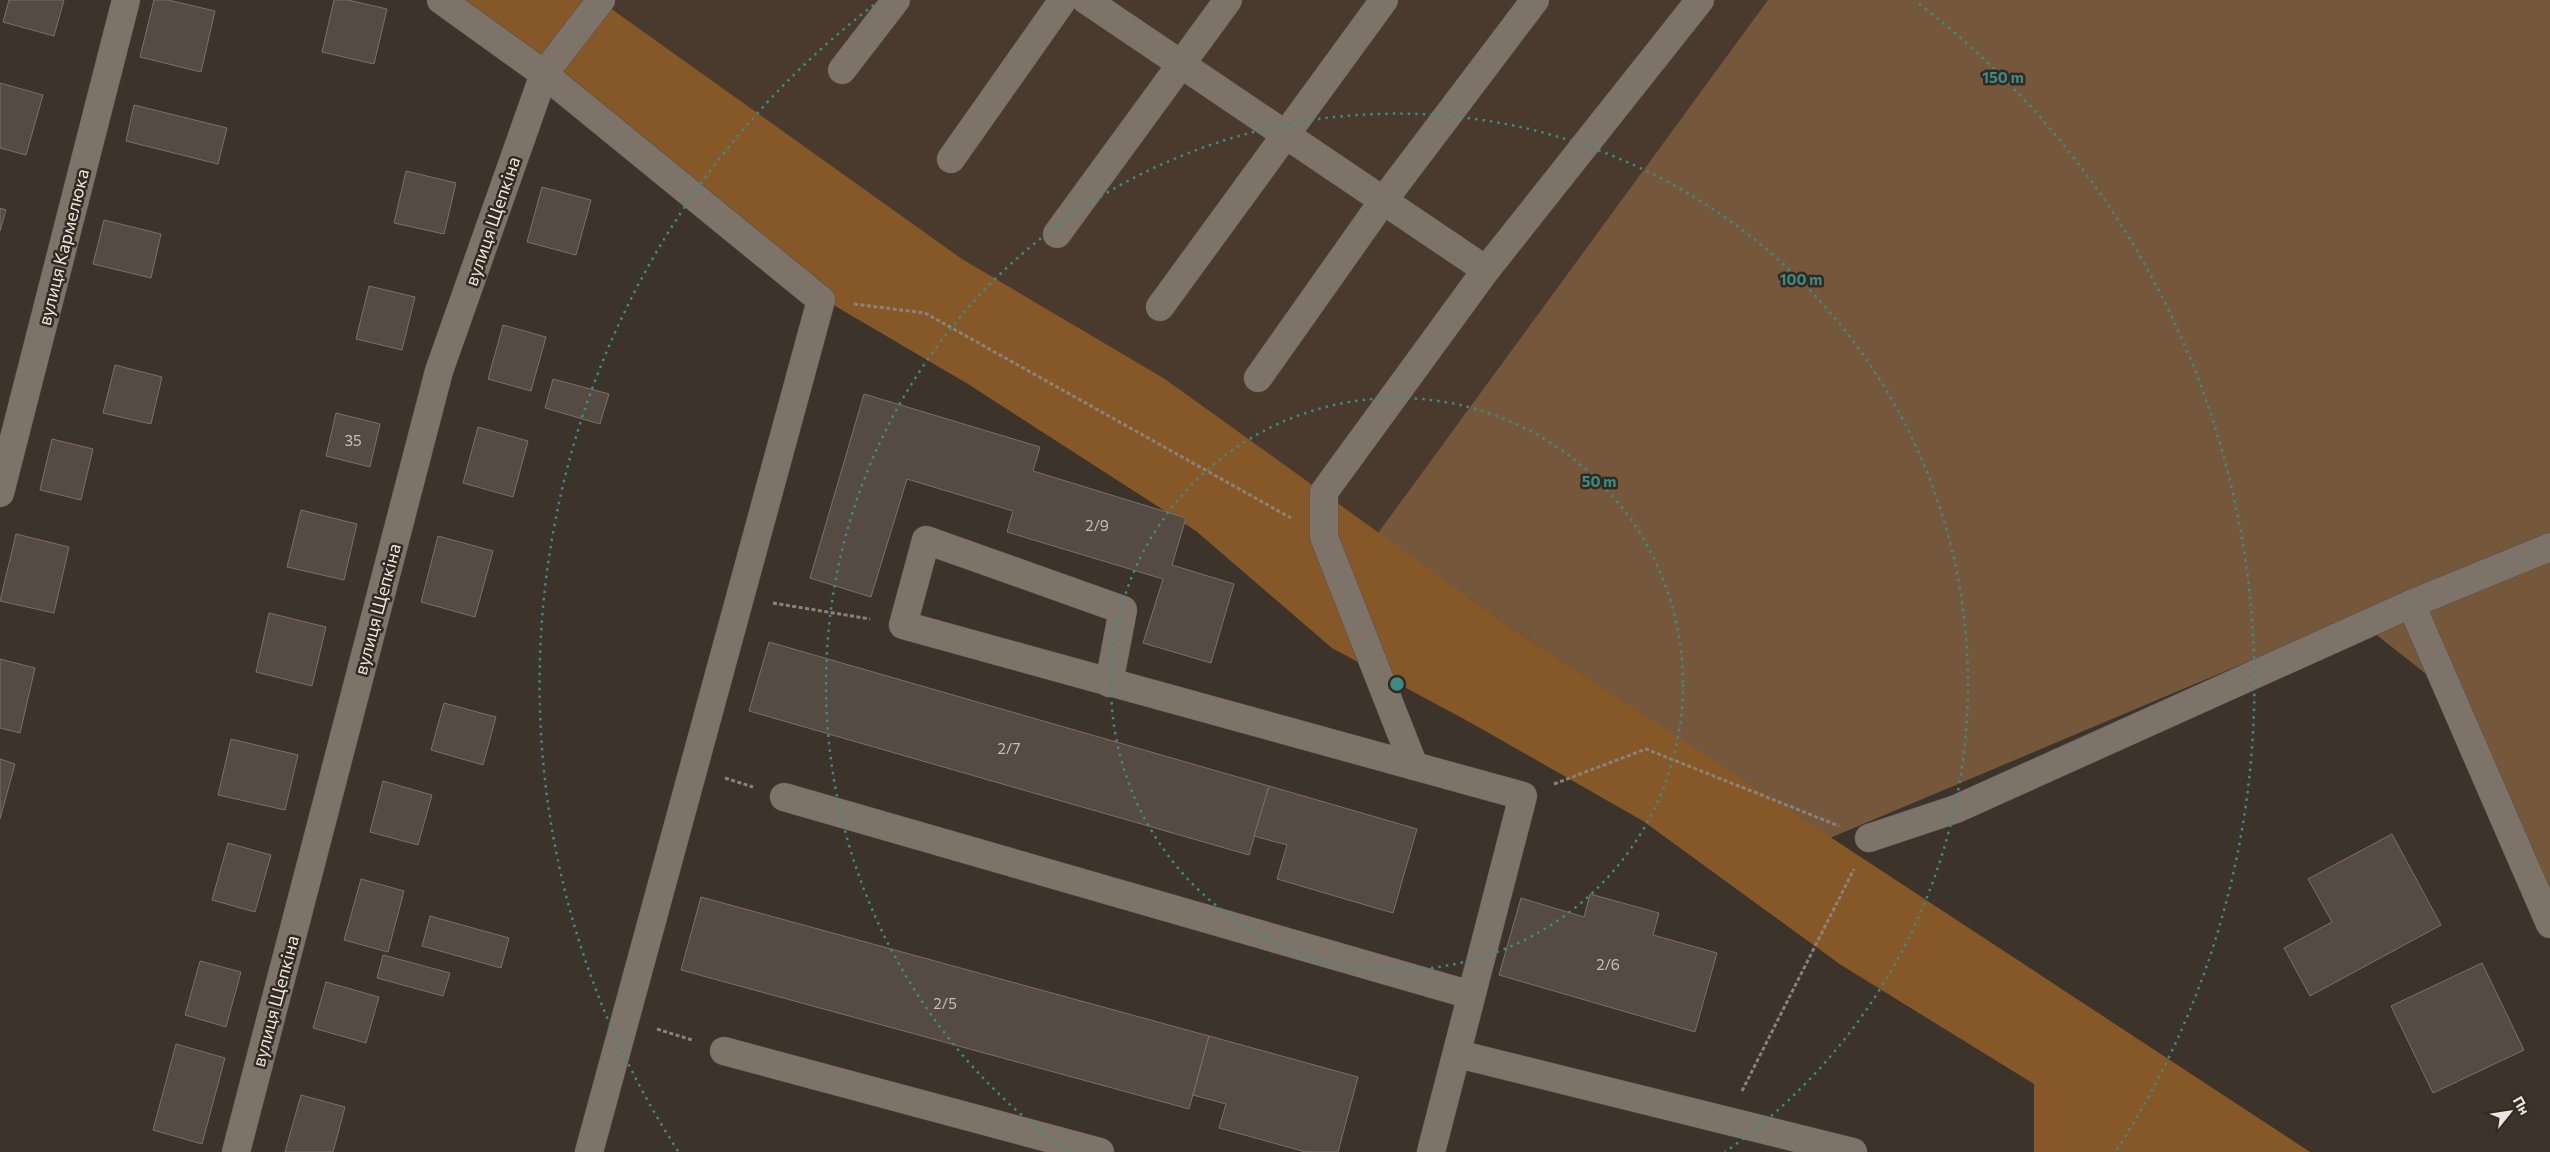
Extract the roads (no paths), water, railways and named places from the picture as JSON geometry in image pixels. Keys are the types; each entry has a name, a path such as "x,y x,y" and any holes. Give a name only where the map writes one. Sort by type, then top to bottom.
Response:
{"street":[{"name":"вулиця Кармелюка","path":"0,493 126,0"},
{"path":"442,0 544,74 821,300 589,1152"},
{"name":"вулиця Щепкіна","path":"236,1152 439,371 544,74 600,0"},
{"path":"842,70 896,0"},
{"path":"951,159 1063,0"},
{"path":"1086,0 1486,270"},
{"path":"1057,234 1228,0"},
{"path":"1160,307 1384,0"},
{"path":"1258,378 1384,201 1535,0"},
{"path":"1414,766 1324,537 1324,492 1486,270 1700,0"},
{"path":"1109,683 1123,610 926,540 903,625 1109,683 1523,796 1471,995 1458,1054 1431,1152"},
{"path":"1869,838 1956,809 2411,604 2550,548"},
{"path":"2411,604 2550,924"},
{"path":"784,797 1471,995"},
{"path":"724,1051 1100,1152"},
{"path":"1458,1054 1853,1152"}]}
